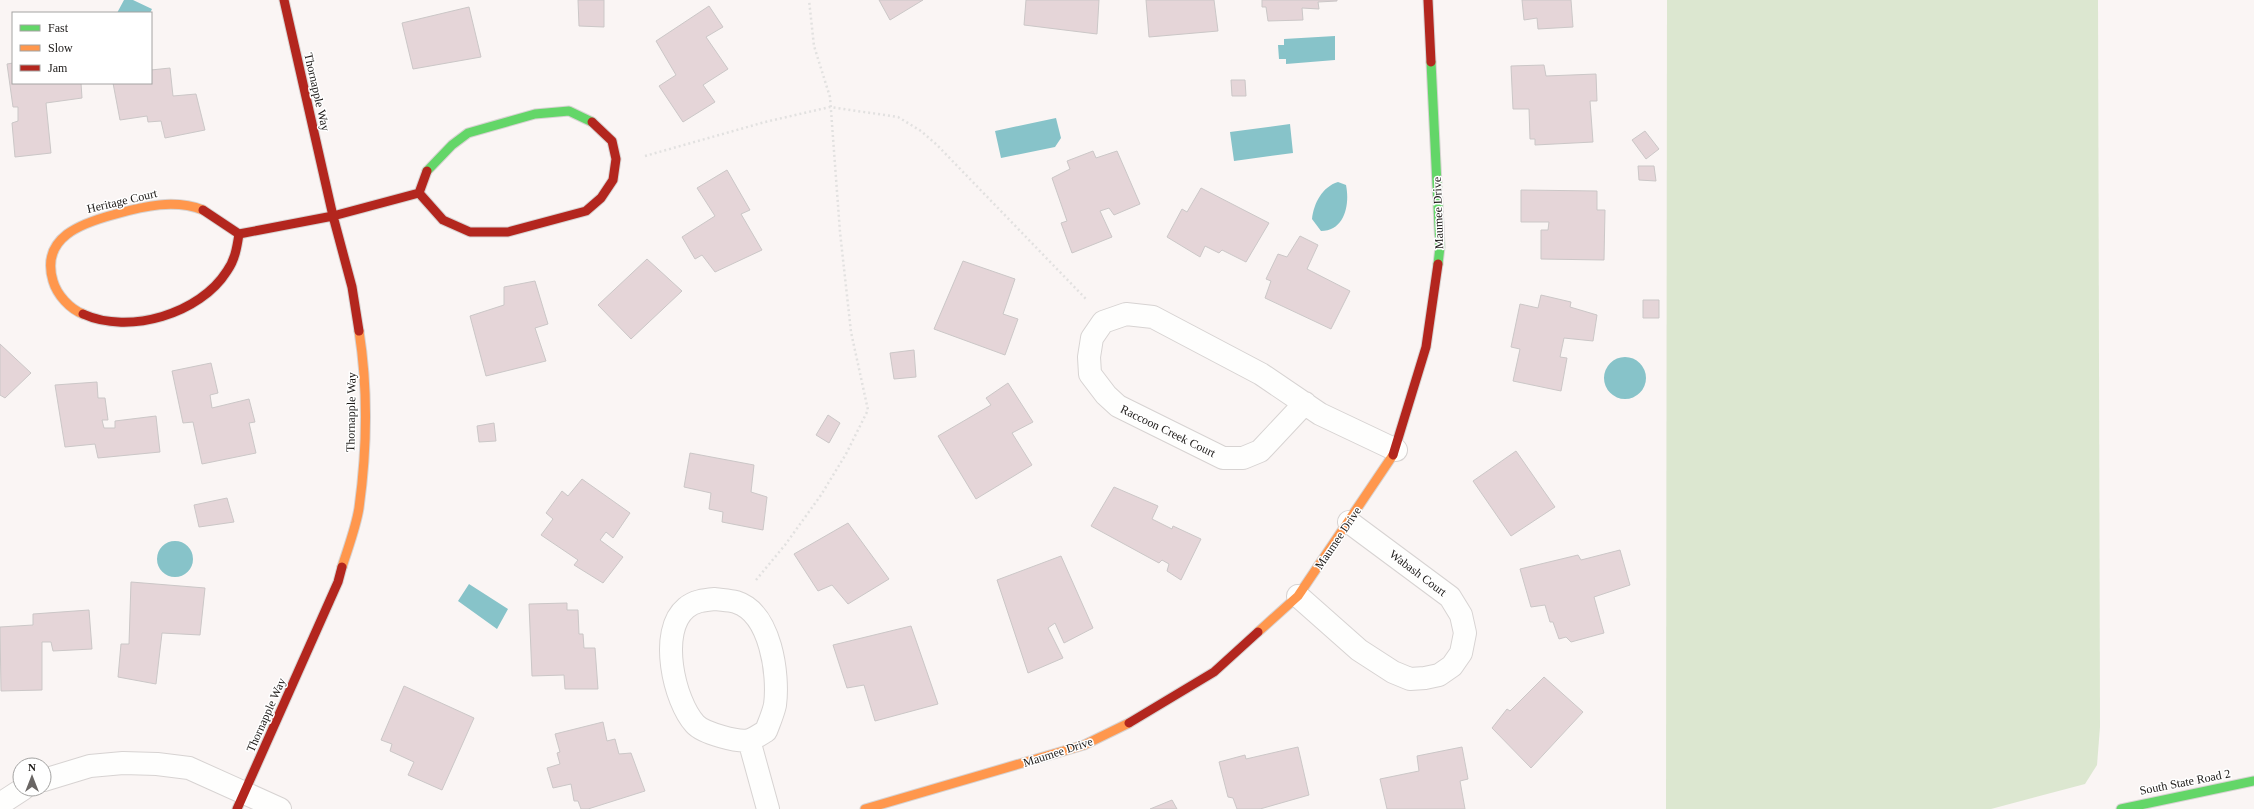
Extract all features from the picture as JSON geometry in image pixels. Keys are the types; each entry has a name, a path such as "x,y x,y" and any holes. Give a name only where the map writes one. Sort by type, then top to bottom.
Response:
{"street":[{"name":"Thornapple Way","path":"241,800 338,582 359,509 365,432 364,360 352,287 333,216 284,0"},
{"name":"Maumee Drive","path":"865,809 1079,747 1144,716 1214,672 1298,596 1396,450 1426,347 1440,247 1428,0"},
{"path":"569,111 587,118 599,127 612,142 616,159 613,180 608,189 602,198 586,211 508,232 470,232 443,220 419,193 428,168 452,145 468,133 535,114 569,111"},
{"path":"239,234 333,216 419,193"},
{"name":"Heritage Court","path":"165,204 186,204 206,212 239,234 236,256 224,278 193,303 153,318 120,323 92,318 70,306 60,297 54,287 50,273 51,260 65,234 83,223 127,211 165,204"},
{"name":"Raccoon Creek Court","path":"1305,403 1260,451 1244,458 1223,458 1118,406 1106,395 1090,374 1089,357 1092,338 1103,322 1126,314 1153,317 1261,374 1305,403 1320,414 1396,450"},
{"name":"Wabash Court","path":"1298,596 1359,650 1394,672 1410,679 1439,675 1452,666 1461,653 1465,633 1461,615 1450,597 1349,522"},
{"path":"714,599 737,602 761,623 769,641 776,678 774,706 766,732 749,740 718,736 696,725 682,702 670,660 674,627 685,609 700,600 714,599"},
{"path":"749,740 768,809"},
{"path":"52,778 90,766 124,763 157,764 189,768 241,800 280,809"},
{"name":"South State Road 2","path":"2121,809 2254,781"},
{"path":"0,804 12,796"}],"path":[{"path":"737,602 785,545 820,496 846,454 868,410 851,332 840,232 830,97 814,46 809,0"},
{"path":"615,164 765,122 830,106 898,117 921,131 1107,321"}],"green space":[{"path":"1667,0 2098,0 2100,727 2097,765 2085,784 1991,809 1666,809"}],"water":[{"path":"124,0 133,0 152,9 150,12 118,12"},
{"path":"1335,36 1335,60 1286,64 1286,59 1279,59 1278,45 1284,45 1284,39"},
{"path":"1056,118 1061,138 1055,147 1001,158 995,131"},
{"path":"1290,124 1293,153 1234,161 1230,132"},
{"path":"1338,182 1346,185 1347,200 1344,215 1336,226 1329,230 1321,231 1312,219 1315,207 1323,192 1332,184"},
{"path":"1621,357 1629,357 1637,360 1643,366 1646,378 1643,390 1637,396 1629,399 1621,399 1613,396 1607,390 1604,382 1604,374 1607,366 1613,360"},
{"path":"179,541 188,546 192,552 192,566 188,572 179,577 171,577 162,572 158,566 157,555 162,546 168,542"},
{"path":"469,584 508,609 497,629 458,601"}],"building":[{"path":"578,0 604,0 604,27 579,26"},
{"path":"879,0 923,0 890,20"},
{"path":"1026,0 1099,0 1097,34 1024,25"},
{"path":"1146,0 1214,0 1218,31 1149,37"},
{"path":"1262,0 1337,1 1318,2 1319,9 1302,8 1303,20 1268,21 1266,7 1262,7"},
{"path":"1522,0 1571,0 1573,27 1538,29 1537,18 1524,20"},
{"path":"709,6 723,27 706,37 728,69 703,85 715,102 683,122 659,86 676,75 656,41"},
{"path":"469,7 481,57 413,69 402,23"},
{"path":"12,63 12,84 81,84 82,98 46,103 51,153 15,157 12,123 18,121 18,107 13,107 7,64"},
{"path":"1544,65 1546,76 1596,74 1597,101 1590,101 1593,142 1535,145 1535,139 1530,139 1529,109 1513,109 1511,66"},
{"path":"170,68 173,96 196,94 205,130 165,138 161,121 148,122 147,116 120,120 113,84 152,84 152,70"},
{"path":"1231,80 1245,80 1246,96 1232,96"},
{"path":"1645,131 1659,149 1646,159 1632,140"},
{"path":"1093,151 1096,158 1117,151 1140,204 1114,215 1109,208 1100,211 1112,237 1072,253 1061,223 1067,221 1052,178 1070,169 1067,161"},
{"path":"1638,166 1654,166 1656,181 1639,180"},
{"path":"727,170 750,210 741,214 762,250 715,272 702,255 695,259 682,237 715,216 697,188"},
{"path":"1201,188 1269,223 1246,262 1222,250 1219,253 1205,246 1200,257 1167,237 1182,209 1187,212"},
{"path":"1521,190 1597,191 1597,210 1605,210 1604,260 1541,259 1541,230 1548,230 1549,222 1521,222"},
{"path":"1300,236 1318,245 1307,269 1350,291 1331,329 1265,298 1271,281 1266,279 1278,254 1287,257"},
{"path":"647,259 682,291 631,339 598,305"},
{"path":"963,261 1015,279 1003,314 1018,319 1005,355 934,329"},
{"path":"535,281 548,324 535,328 546,361 486,376 470,316 504,305 504,287"},
{"path":"1541,295 1571,302 1570,307 1597,315 1593,341 1564,338 1560,357 1567,358 1561,391 1513,381 1520,349 1511,347 1520,304 1538,308"},
{"path":"1643,300 1659,300 1659,318 1643,318"},
{"path":"0,344 31,373 5,398 0,395"},
{"path":"914,350 916,377 894,379 890,353"},
{"path":"211,363 218,393 210,395 212,408 249,399 255,422 249,423 256,453 202,464 193,422 183,423 172,371"},
{"path":"97,382 98,398 105,398 108,420 102,420 104,428 115,428 115,421 156,416 160,452 98,458 95,444 65,447 55,385"},
{"path":"1008,383 1033,422 1012,433 1032,465 976,499 938,436 991,405 986,398"},
{"path":"828,415 840,423 829,443 816,435"},
{"path":"494,423 496,441 479,442 477,426"},
{"path":"1516,451 1555,507 1511,536 1473,481"},
{"path":"690,453 754,465 751,492 767,497 763,530 722,522 723,512 709,509 711,493 684,487"},
{"path":"582,479 630,513 613,538 606,532 600,540 623,557 603,583 574,565 578,560 541,535 553,519 546,513 562,491 568,496"},
{"path":"1114,487 1158,506 1152,519 1172,529 1173,526 1201,539 1181,580 1167,571 1169,564 1162,560 1159,563 1091,526"},
{"path":"227,498 234,522 199,527 194,505"},
{"path":"848,523 889,579 848,604 832,585 818,591 794,554"},
{"path":"1620,550 1630,585 1594,597 1604,633 1571,642 1566,637 1559,639 1553,622 1550,622 1545,605 1531,607 1520,569 1578,555 1581,560"},
{"path":"1061,556 1093,628 1064,643 1055,623 1048,628 1063,658 1028,673 997,580"},
{"path":"131,582 205,588 200,635 162,633 156,684 118,677 121,644 129,644"},
{"path":"567,603 567,610 578,610 579,634 583,634 584,648 595,648 598,689 565,689 564,675 532,676 529,604"},
{"path":"89,610 92,649 53,651 51,642 42,642 42,690 1,691 0,627 33,625 33,614"},
{"path":"911,626 938,704 875,721 864,685 847,688 833,645"},
{"path":"1544,677 1583,712 1531,768 1492,728 1507,709 1510,711"},
{"path":"404,686 474,718 442,790 408,775 414,762 390,751 392,744 381,740"},
{"path":"603,722 607,741 615,739 619,754 631,753 645,791 588,809 581,809 578,801 574,801 571,784 553,788 547,768 560,764 557,753 560,752 555,734"},
{"path":"1298,747 1309,795 1260,809 1237,809 1233,798 1228,797 1219,762 1245,755 1246,759"},
{"path":"1462,747 1468,779 1460,781 1465,809 1387,809 1380,779 1419,771 1417,756"},
{"path":"1172,800 1177,809 1150,809"}],"traffic: fast":[{"path":"1431,62 1440,247 1438,264"},
{"path":"427,171 452,145 468,133 535,114 569,111 592,122"},
{"path":"2121,809 2254,781"}],"traffic: slow":[{"path":"83,314 73,309 65,301 53,281 51,266 53,253 58,243 67,234 90,222 148,206 171,204 203,210"},
{"path":"342,567 358,515 364,464 365,397 359,331"},
{"path":"1258,632 1298,596 1393,455"},
{"path":"865,809 1084,745 1129,723"}],"traffic: jam":[{"path":"284,0 333,216 352,287 359,331"},
{"path":"1428,0 1431,62"},
{"path":"419,193 443,220 470,232 508,232 586,211 601,198 613,180 616,159 612,141 592,122"},
{"path":"203,210 239,234 333,216 419,193 427,171"},
{"path":"83,314 101,320 121,322 142,321 182,309 200,299 215,286 227,271 234,258 239,234"},
{"path":"1393,455 1426,347 1438,264"},
{"path":"237,809 338,582 342,567"},
{"path":"1129,723 1214,672 1258,632"}]}
